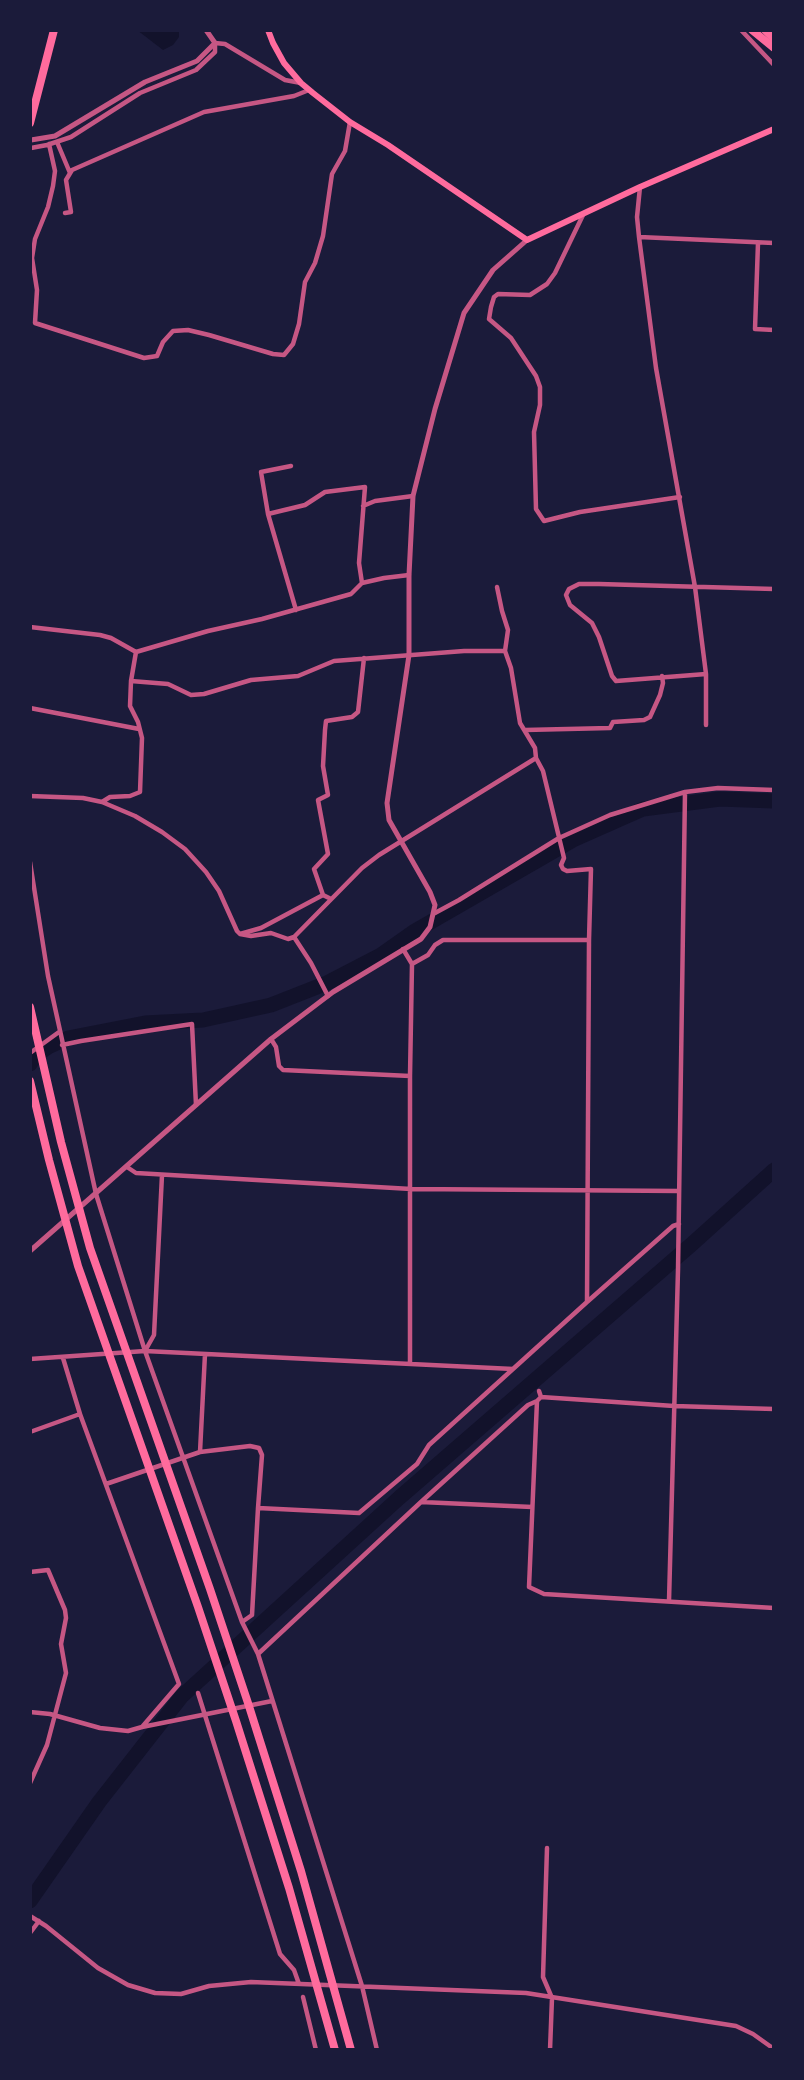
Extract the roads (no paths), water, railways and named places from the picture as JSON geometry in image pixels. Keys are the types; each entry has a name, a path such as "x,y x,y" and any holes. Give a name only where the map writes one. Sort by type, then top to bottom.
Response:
{"highway":[{"path":"30,123 54,30"},
{"path":"752,30 774,48"},
{"path":"765,30 774,39"},
{"path":"30,1007 61,1142 90,1248 248,1703 301,1871 351,2050"},
{"path":"30,1081 78,1266 236,1721 289,1888 335,2050"}],"main road":[{"path":"268,30 284,63 309,90 350,122 398,151 527,240 640,187 774,129"}],"street":[{"path":"31,148 71,137 140,93 196,70 214,52 215,44 206,30"},
{"path":"741,30 774,65"},
{"path":"31,140 55,136 145,82 197,61 215,44 225,44 285,80 301,83"},
{"path":"65,213 71,212 66,180 72,170 204,112 294,96 309,90"},
{"path":"50,144 55,171 53,186 48,207 35,239 32,258 37,290 35,323 144,358 157,356 163,342 173,331 188,330 209,334 273,354 284,355 293,344 299,324 306,282 315,263 323,236 332,174 345,151 350,122"},
{"path":"57,142 70,173"},
{"path":"640,187 637,217 639,237 656,368 680,497 706,674 706,725"},
{"path":"583,215 555,273 547,284 530,295 498,294 494,297 491,307 489,320 511,338 536,376 540,387 540,405 534,432 536,509 544,522 580,512 680,497"},
{"path":"639,237 774,243"},
{"path":"30,1251 271,1040 328,996 421,939 430,927 435,906 430,892 389,819 387,803 409,655 409,575 413,496 435,409 464,313 493,270 527,240"},
{"path":"758,243 755,329 774,330"},
{"path":"291,466 261,472 268,514 296,610"},
{"path":"268,514 305,505 325,492 365,487 359,563 362,584"},
{"path":"363,506 375,501 413,496"},
{"path":"30,627 100,635 111,638 136,652 208,631 262,620 351,594 362,584 409,575"},
{"path":"706,674 616,681 592,623 570,605 566,595 569,589 579,585 774,589"},
{"path":"497,587 508,630 505,651 511,668 520,723 535,748 536,758 543,771 564,858 561,865 567,871 591,870 587,1302"},
{"path":"131,681 168,684 191,695 204,694 251,680 298,676 334,661 464,651 505,651"},
{"path":"102,802 110,797 130,796 140,792 142,738 130,706 136,652"},
{"path":"331,899 323,895 314,869 328,854 318,800 328,795 323,766 326,721 352,717 358,712 363,658"},
{"path":"525,730 609,728 613,722 644,720 650,717 660,695 662,676"},
{"path":"30,708 139,729"},
{"path":"30,796 62,796 102,802 135,816 185,849 206,872 219,891 240,934 251,936 272,933 288,939 294,937 362,868 536,758"},
{"path":"434,914 559,838 610,815 685,792 718,788 774,790"},
{"path":"669,1601 679,1224 685,792"},
{"path":"30,862 33,906 96,1194 145,1351 242,1622 258,1654 362,1986 377,2050"},
{"path":"240,934 261,928 323,895"},
{"path":"294,937 328,996"},
{"path":"412,964 428,955 435,945 443,940 589,940"},
{"path":"403,949 412,964 410,1363"},
{"path":"62,1045 192,1024 196,1106"},
{"path":"30,1053 59,1032"},
{"path":"271,1040 276,1047 279,1066 283,1070 410,1076"},
{"path":"127,1167 136,1173 411,1189 679,1191"},
{"path":"145,1351 154,1335 162,1174"},
{"path":"258,1508 359,1513 417,1464 429,1445 587,1302 673,1226 679,1224"},
{"path":"30,1359 145,1351 513,1370"},
{"path":"200,1452 205,1354"},
{"path":"63,1358 80,1414 179,1684 144,1726"},
{"path":"774,1409 674,1406 540,1394 537,1401 529,1587 544,1594 774,1608"},
{"path":"258,1654 421,1502 528,1405 537,1401"},
{"path":"30,1432 80,1414"},
{"path":"106,1484 200,1452 250,1446 259,1448 261,1455 252,1615 242,1622"},
{"path":"421,1502 532,1507"},
{"path":"30,1572 48,1570 65,1610 66,1618 61,1644 66,1673 47,1745 30,1783"},
{"path":"198,1693 280,1954 294,1970 299,1984"},
{"path":"30,1712 54,1715 100,1728 128,1731 272,1701"},
{"path":"547,1848 543,1977 552,1998 550,2050"},
{"path":"30,1916 98,1968 128,1985 155,1993 181,1994 209,1986 251,1982 526,1993 736,2026 753,2034 774,2049"},
{"path":"30,1933 39,1921"},
{"path":"303,1997 316,2050"}],"waterway":[{"path":"30,1064 35,1056 48,1047 68,1038 145,1023 203,1020 271,1005 327,983 381,955 415,931 573,840 643,809 720,799 774,801"},
{"path":"30,1901 99,1802 182,1696 399,1498 774,1170"}]}
